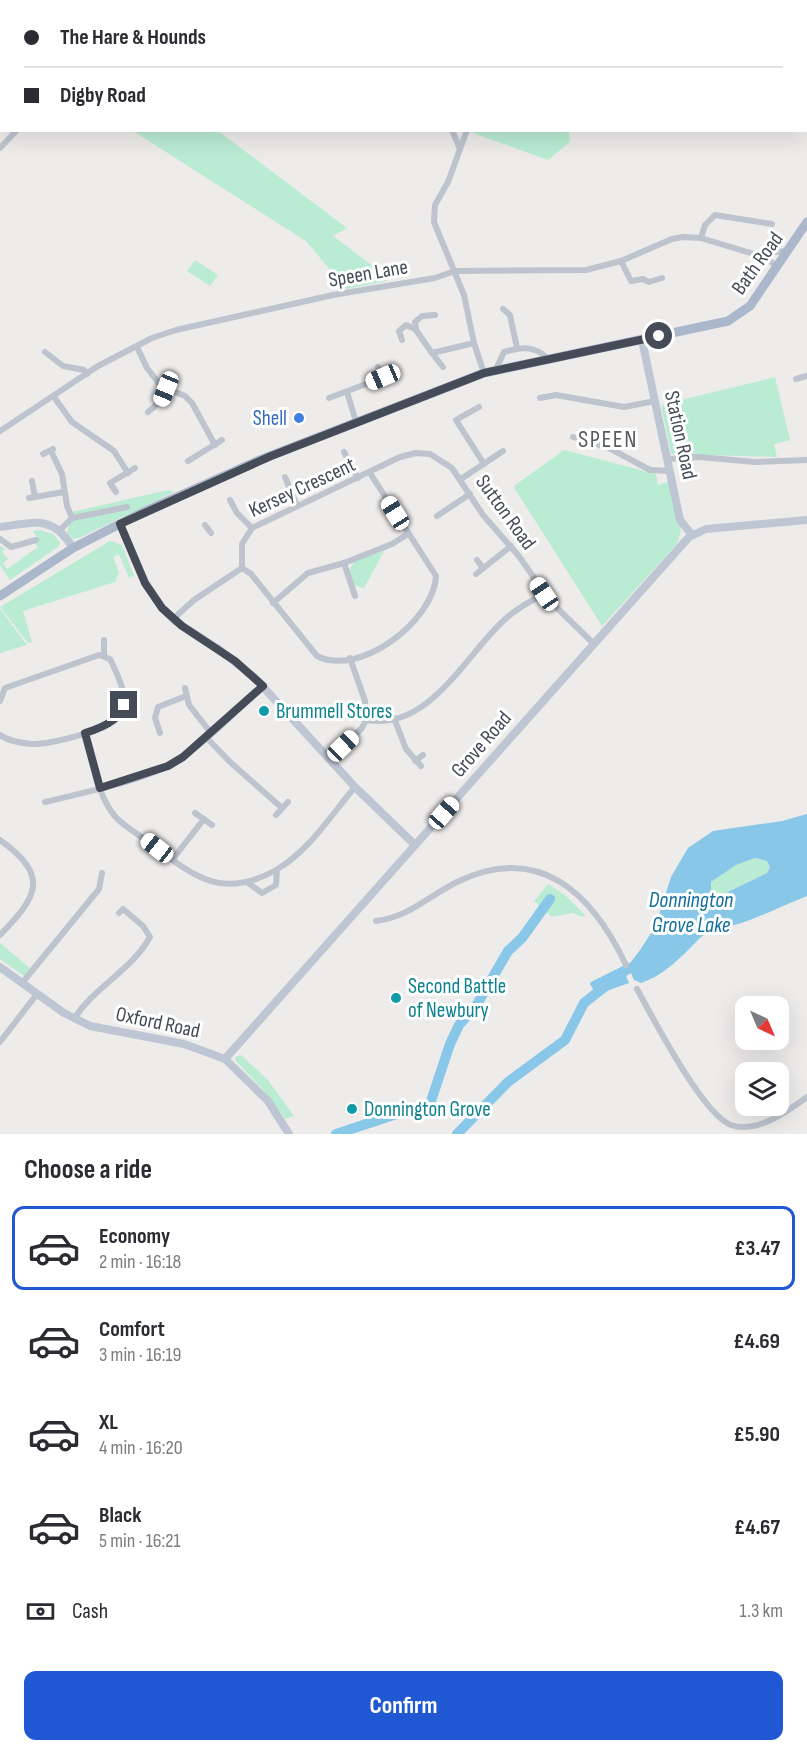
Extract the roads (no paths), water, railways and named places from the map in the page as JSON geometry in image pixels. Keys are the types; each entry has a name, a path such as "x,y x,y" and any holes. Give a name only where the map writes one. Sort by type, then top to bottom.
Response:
{"main road":[{"name":"Bath Road","path":"0,596 73,548 120,524 240,469 484,373 733,319 750,306 807,222"}],"street":[{"path":"0,148 15,132"},
{"path":"453,132 460,150"},
{"path":"466,132 433,213 439,237 464,295 474,343 484,373"},
{"path":"701,238 705,225 713,213 772,224"},
{"name":"Speen Lane","path":"0,431 87,374 152,338 176,330 333,295 435,278 455,271 585,270 621,261 672,239 701,238 763,255 788,251"},
{"name":"Speen Lane","path":"763,255 777,267"},
{"path":"621,261 631,281 643,279 649,282 662,278"},
{"path":"503,309 510,315 517,348"},
{"path":"416,330 415,322 422,316 435,315"},
{"path":"402,340 399,330 406,324 416,330 443,367"},
{"name":"Station Road","path":"642,340 680,520 692,535"},
{"path":"432,353 474,343"},
{"path":"137,347 153,378 166,389 185,396 192,403 215,445"},
{"path":"496,369 504,352 517,348 537,351 548,359"},
{"path":"45,352 63,366 84,370 87,374"},
{"path":"329,398 385,376 378,367"},
{"path":"796,379 806,376 807,386"},
{"path":"153,411 161,401 166,389"},
{"path":"347,392 356,422"},
{"path":"540,398 555,392 624,407 655,401"},
{"path":"54,397 72,422 114,451 128,473"},
{"path":"479,407 456,420 484,464"},
{"path":"573,437 609,448 650,470 670,471"},
{"path":"192,457 222,440"},
{"path":"43,454 52,450 62,474 64,492 72,518"},
{"path":"344,452 358,478"},
{"path":"461,479 504,452"},
{"name":"Sutton Road","path":"370,473 406,454 422,453 443,460 461,479 544,594 565,619 594,644"},
{"path":"668,459 699,457 755,462 807,460"},
{"path":"116,492 110,483 135,468"},
{"name":"Kersey Crescent","path":"370,473 436,576 435,588 431,599 403,631 380,650 330,661 317,656 250,574 242,568 242,544 252,528 358,478 370,473"},
{"path":"285,477 297,506"},
{"path":"32,481 32,497 64,492"},
{"path":"437,516 470,494"},
{"path":"230,500 237,513 252,528"},
{"path":"60,530 72,518 127,507"},
{"path":"692,535 706,529 807,520"},
{"path":"0,527 42,523 60,530 73,548"},
{"path":"120,524 145,583 173,619 227,654 263,686 355,787 416,845"},
{"path":"205,525 211,532"},
{"path":"273,603 308,573 344,563 392,544 408,534"},
{"name":"Grove Road","path":"225,1059 692,535"},
{"path":"0,538 11,547 36,540"},
{"path":"476,574 511,546"},
{"path":"477,560 483,568"},
{"path":"344,563 355,596"},
{"path":"173,619 194,600 242,568"},
{"path":"366,720 376,722 394,718 424,706 434,699 492,627 544,594"},
{"path":"104,640 104,655"},
{"path":"0,701 5,688 70,663 104,655 110,659 121,685 123,712 85,733 30,744 0,735"},
{"path":"329,759 362,728 366,720 367,707 350,658"},
{"path":"45,802 100,788 168,766 208,735 263,686"},
{"path":"160,733 155,718 158,707 186,692 198,720 230,762 282,808"},
{"path":"394,718 404,745 421,766"},
{"path":"85,733 100,788 112,814 188,873 211,882 247,882 277,870 301,850 355,787"},
{"path":"416,760 423,755"},
{"path":"276,815 288,802"},
{"path":"195,813 212,825"},
{"path":"172,860 204,819"},
{"path":"0,840 25,860 32,871 35,883 32,897 23,911 0,935"},
{"path":"376,921 396,919 460,881 497,870 527,867 549,874 583,899 613,937 626,965"},
{"path":"247,882 262,893 269,891 276,885 277,870"},
{"path":"22,983 99,889 102,873"},
{"path":"74,1019 85,1003 140,953 154,937 123,909 119,913"},
{"name":"Oxford Road","path":"0,967 74,1019 98,1028 184,1044 225,1059 268,1101 290,1134"},
{"path":"637,989 687,1075 722,1121 745,1127 780,1116 807,1096"},
{"path":"0,1040 37,994"}],"water":[{"name":"Donnington Grove Lake","path":"807,814 807,896 747,921 704,935 673,964 650,980 641,983 634,980 631,973 626,976 629,983 601,993 594,991 591,982 631,962 640,950 655,927 671,877 688,848 713,831 782,821","holes":["755,858 767,861 770,867 767,873 717,897 711,891 711,882 736,865"]}],"waterway":[{"path":"336,1134 409,1110 420,1112 430,1104 450,1044 459,1025 476,1006 508,951 522,938 550,899"},
{"path":"457,1134 508,1082 565,1040 584,1003 607,985"}],"place":[{"name":"Shell","path":"299,418"},
{"name":"Brummell Stores","path":"264,711"},
{"name":"Second Battle of Newbury","path":"396,998"},
{"name":"Donnington Grove","path":"352,1109"}],"district":[{"name":"SPEEN","path":"608,439"}]}
